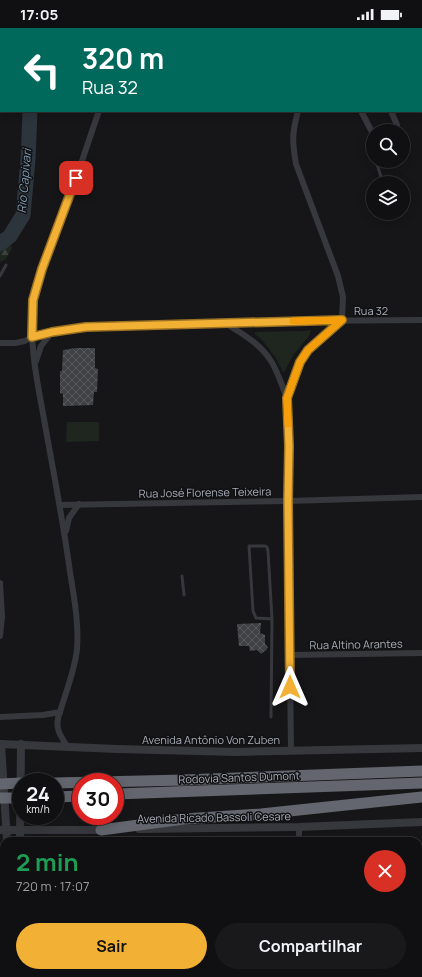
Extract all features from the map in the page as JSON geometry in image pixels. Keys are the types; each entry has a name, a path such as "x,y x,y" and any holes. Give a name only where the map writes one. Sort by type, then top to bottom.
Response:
{"highway":[{"name":"Rodovia Santos Dumont","path":"64,783 422,771"},
{"name":"Rodovia Santos Dumont","path":"124,794 422,783"},
{"path":"0,784 12,784"},
{"path":"101,830 184,819 261,814 422,797"},
{"path":"0,798 12,798"}],"street":[{"path":"67,746 60,736 57,728 57,720 73,669 78,627 60,505 35,362 32,337 33,300 42,269 67,205 99,112"},
{"path":"287,398 300,362 308,350 342,320 343,297 338,276 296,164 293,147 293,131 298,112"},
{"path":"362,112 368,124"},
{"path":"391,112 397,124"},
{"name":"Rua 32","path":"0,343 25,342 32,337 52,332 86,327 342,320 422,320"},
{"path":"225,323 248,337 259,346 270,360 287,398 289,446 288,501 291,750"},
{"path":"35,362 41,346 52,332"},
{"name":"Rua José Florense Teixeira","path":"60,505 422,497"},
{"path":"65,537 70,518 78,504"},
{"path":"0,583 2,617 0,636"},
{"name":"Rua Altino Arantes","path":"290,655 422,653"},
{"path":"0,718 43,715 60,712"},
{"path":"0,743 3,830"},
{"name":"Avenida Antônio Von Zuben","path":"0,743 117,749 236,752 422,748"},
{"path":"20,837 21,744"},
{"name":"Avenida Ricado Bassoli Cesare","path":"3,830 299,827 422,822"},
{"path":"299,827 299,837"}],"lane":[{"path":"0,276 6,265"},
{"path":"271,718 272,619 267,547 249,546 255,616 256,618 272,619"},
{"path":"182,576 184,595"}],"green space":[{"path":"0,233 6,235 12,248 6,259 0,262"},
{"path":"311,330 309,336 293,355 285,371 283,372 276,358 263,341 254,333 257,332"},
{"path":"67,422 99,422 99,441 66,442"}],"building":[{"path":"95,348 95,368 98,369 97,392 94,392 93,405 63,406 63,394 60,393 60,371 62,371 63,350"},
{"path":"261,623 260,633 265,635 265,644 268,647 266,650 261,654 257,650 250,651 249,646 239,646 237,624"}],"waterway":[{"name":"Rio Capivari","path":"0,244 10,236 23,215 28,160 30,112"}],"slow traffic":[{"path":"288,424 287,398 293,377 300,362 308,350 342,320 293,321"}],"route":[{"path":"76,178 42,269 33,300 32,337 52,332 86,327 342,320 308,350 293,377 287,398 289,446 288,501 290,687"}]}
